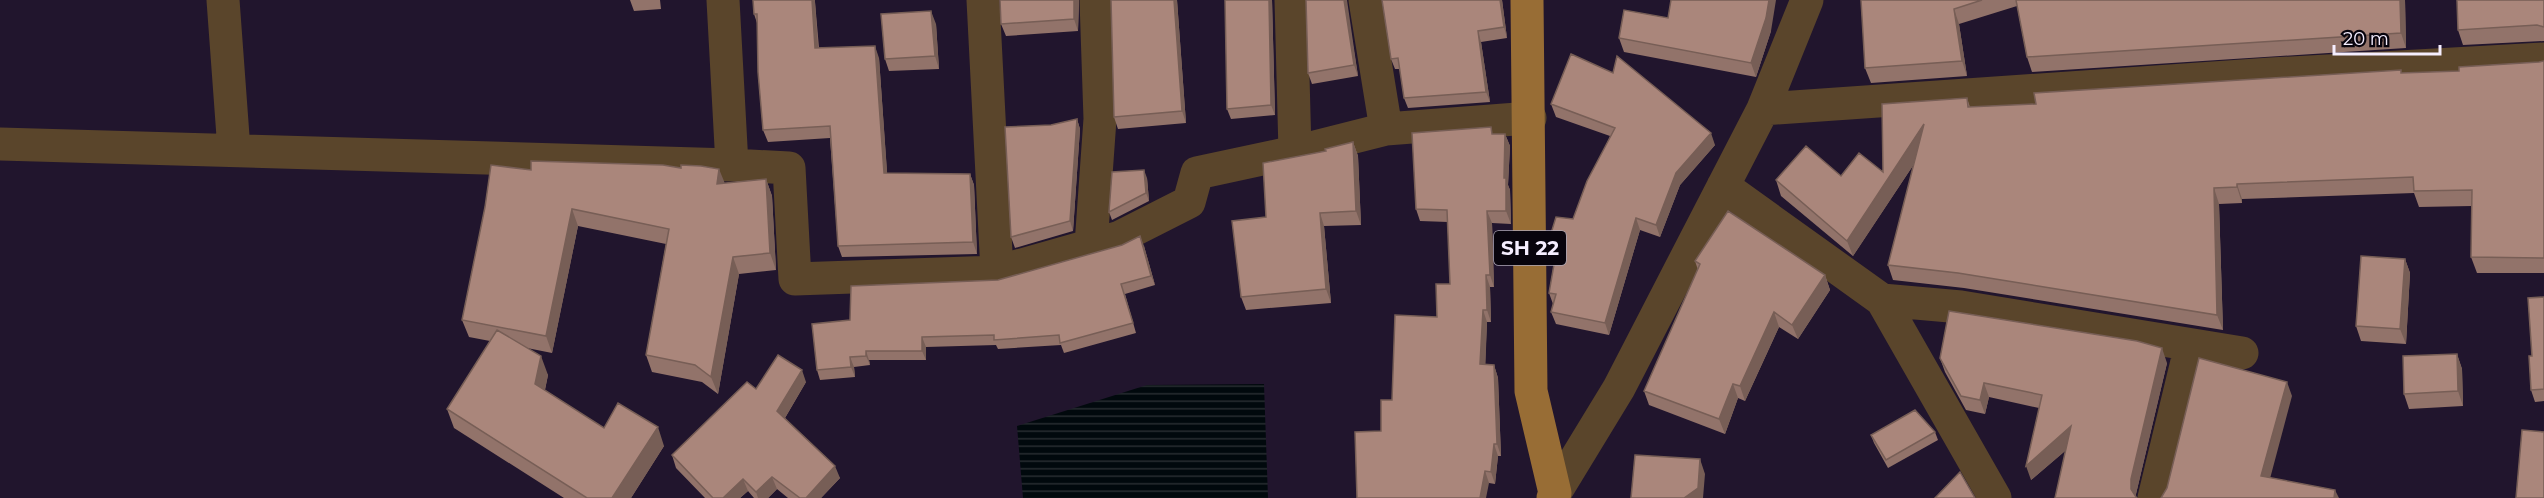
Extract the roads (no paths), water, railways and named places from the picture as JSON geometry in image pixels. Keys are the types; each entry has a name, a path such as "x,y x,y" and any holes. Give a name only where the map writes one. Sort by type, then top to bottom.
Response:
{"main road":[{"name":"SH 22","path":"1527,0 1531,391 1557,496"}],"street":[{"path":"223,0 234,150"},
{"path":"723,0 732,165"},
{"path":"983,0 997,272"},
{"path":"1091,245 1100,119 1096,0"},
{"path":"1291,0 1295,152"},
{"path":"1365,0 1386,129"},
{"path":"1557,496 1619,388 1763,109 1807,0"},
{"path":"1763,109 2271,74 2544,59"},
{"path":"0,144 789,168 795,279 997,272 1120,237 1189,202 1197,172 1295,152 1386,129 1530,118"},
{"path":"1723,186 1882,300 1995,498"},
{"path":"1882,300 1961,308 2242,353"},
{"path":"2154,498 2191,345"}]}
